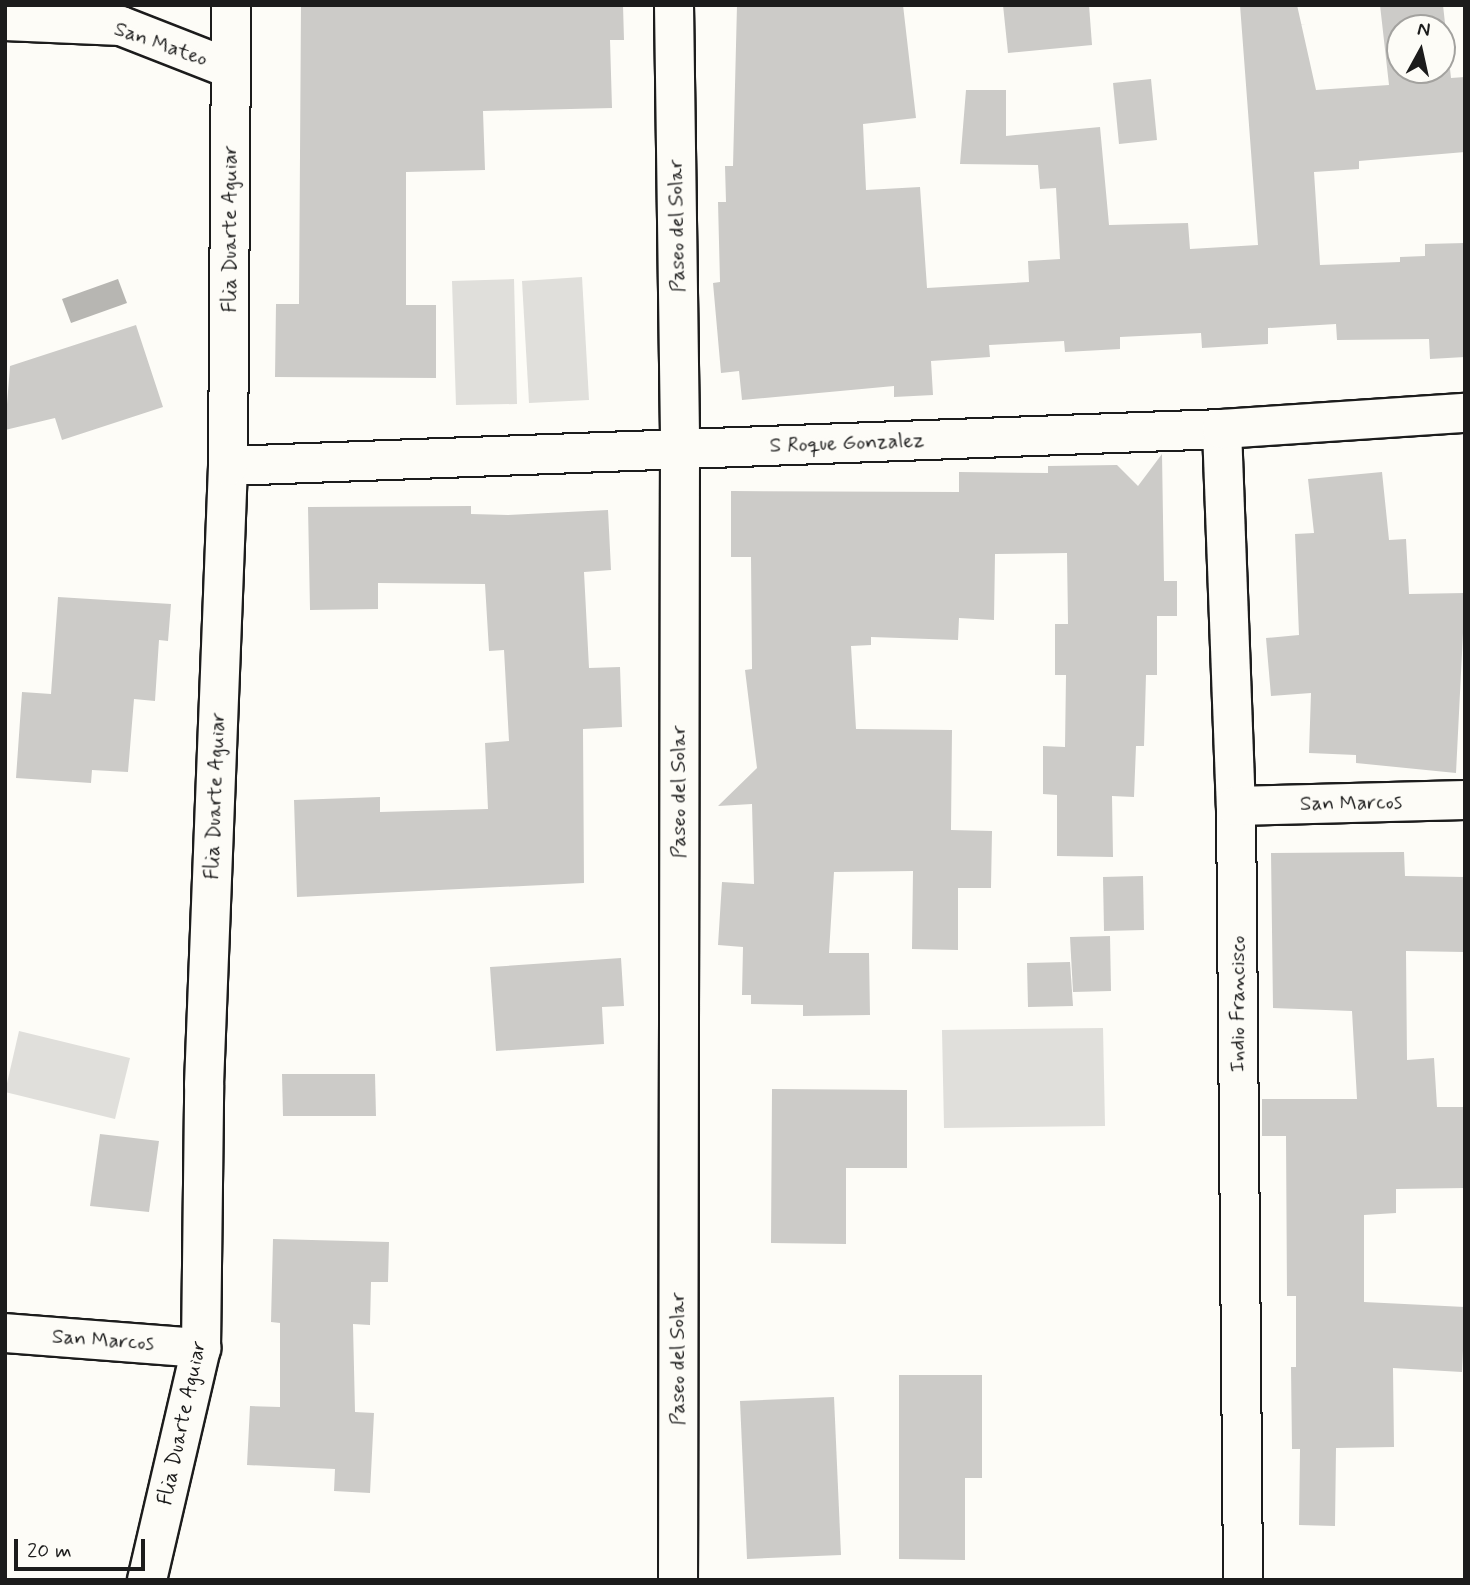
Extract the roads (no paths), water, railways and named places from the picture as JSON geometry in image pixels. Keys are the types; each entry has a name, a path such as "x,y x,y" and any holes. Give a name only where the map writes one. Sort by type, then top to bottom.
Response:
{"street":[{"name":"Flia Duarte Aguiar","path":"147,1580 201,1348 204,1085 228,466 231,5"},
{"name":"Paseo del Solar","path":"674,5 680,449 678,1580"},
{"name":"San Mateo","path":"5,20 121,26 232,69"},
{"name":"S Roque Gonzalez","path":"228,466 1222,429 1465,413"},
{"name":"Indio Francisco","path":"1222,429 1236,806 1243,1580"},
{"name":"San Marcos","path":"1236,806 1465,800"},
{"name":"San Marcos","path":"5,1333 201,1348"}]}
